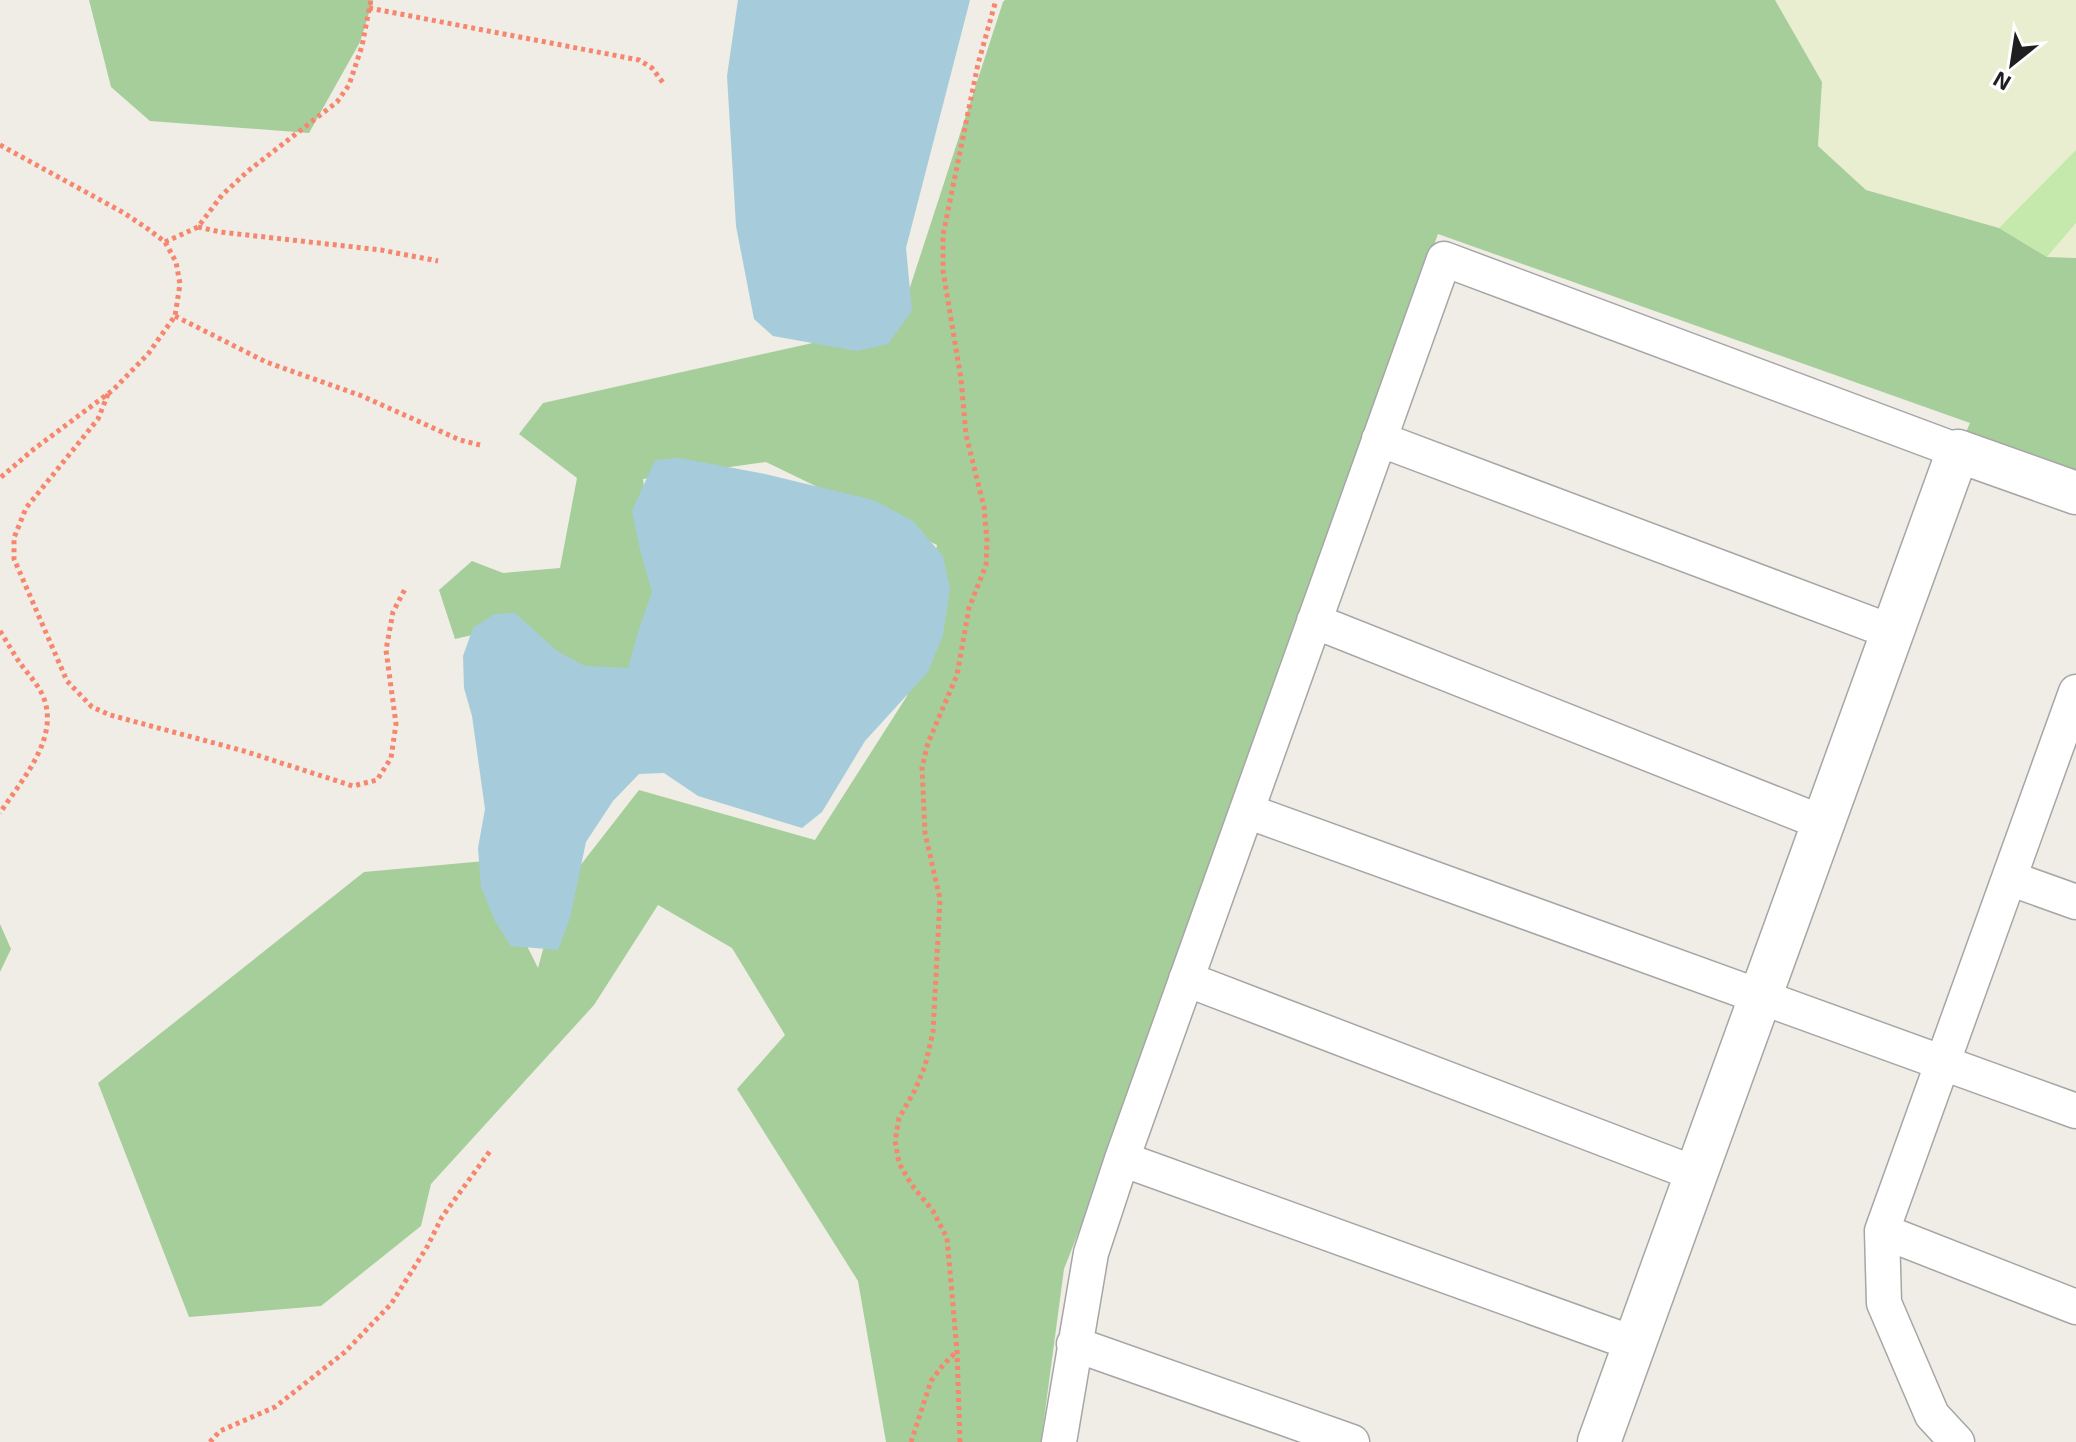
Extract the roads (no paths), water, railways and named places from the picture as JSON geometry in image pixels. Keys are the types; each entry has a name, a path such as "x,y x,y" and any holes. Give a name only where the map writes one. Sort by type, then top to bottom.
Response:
{"street":[{"path":"1059,1442 1091,1253 1444,259 2076,493"},
{"path":"1379,439 1892,632"},
{"path":"1599,1442 1958,451"},
{"path":"1314,621 1823,823"},
{"path":"1957,1442 1932,1415 1884,1303 1882,1231 2076,692"},
{"path":"1247,811 2076,1111"},
{"path":"2009,878 2076,902"},
{"path":"1186,979 1696,1174"},
{"path":"1122,1159 1635,1344"},
{"path":"1882,1231 2076,1307"},
{"path":"1074,1344 1352,1442"}],"water":[{"path":"738,0 970,0 906,248 912,311 888,344 857,351 773,336 754,319 736,226 727,76"},
{"path":"679,458 765,474 873,500 913,521 943,556 950,589 943,635 928,672 865,741 822,812 802,828 698,796 664,773 639,774 613,801 586,842 570,918 558,950 511,946 495,921 481,887 478,848 485,809 472,716 464,688 463,656 473,628 494,614 515,613 557,651 585,666 628,668 652,592 632,511 655,460"}]}
